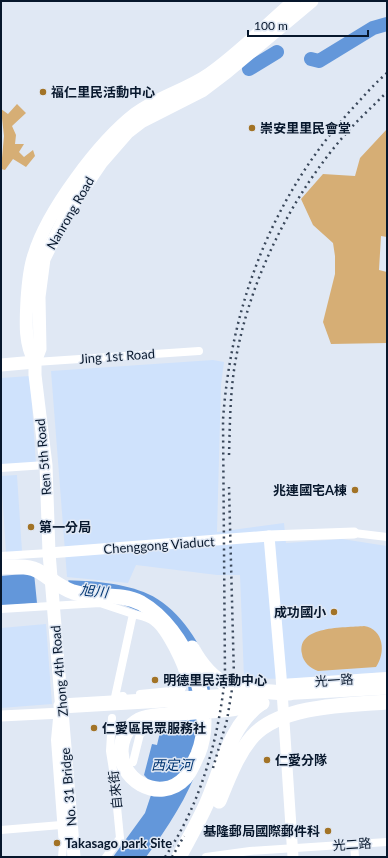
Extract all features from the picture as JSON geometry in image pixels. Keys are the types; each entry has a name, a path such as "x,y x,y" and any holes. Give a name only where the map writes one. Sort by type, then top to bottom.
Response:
{"highway":[{"path":"1,563 33,564 66,583 90,588 126,590 142,596 168,614 177,623 200,663 215,678 237,689 284,684 387,688"},
{"path":"1,567 32,569 39,572 62,588 76,593 126,597 140,603 158,616 178,639 190,662 201,699 203,708 203,715 204,721 202,740 193,765 182,781 164,789 157,790 146,787 130,776 122,759 122,741 124,735 134,724 146,718 183,712 197,712 204,711 240,709 262,703"},
{"path":"179,857 205,806 232,741 241,725 257,706 274,695 294,688 387,681"},
{"path":"60,711 284,684"},
{"path":"79,709 262,703 387,695"},
{"path":"190,857 210,822 244,748 265,726 292,714 307,710 387,702"}],"main road":[{"name":"Nanrong Road","path":"35,362 29,349 26,319 30,270 43,232 72,185 100,149 135,114 194,84 211,73 294,1"},
{"name":"Nanrong Road","path":"35,362 40,349 38,297 44,259 67,214 100,163 128,132 141,122 202,90 227,72 312,1"},
{"path":"1,365 35,362"},
{"name":"Ren 5th Road","path":"35,362 46,465 49,553"},
{"name":"Zhong 4th Road","path":"49,553 50,571 56,604 60,711 64,740"},
{"name":"No. 31 Bridge","path":"64,740 74,857"}],"street":[{"name":"Jing 1st Road","path":"35,362 199,351"},
{"path":"1,468 46,465"},
{"path":"354,533 387,537"},
{"name":"Chenggong Viaduct","path":"49,553 269,536 354,533"},
{"path":"269,536 284,684 282,717 293,852"},
{"path":"1,556 49,553"},
{"path":"1,572 25,571 39,564 49,553"},
{"path":"1,609 56,604 100,603 149,619 159,627 171,647 184,676 183,687 180,690 115,697 133,614"},
{"name":"光一路","path":"284,684 387,676"},
{"path":"282,717 387,707"},
{"path":"1,710 60,711"},
{"path":"1,716 60,711"},
{"path":"60,711 55,740 63,846 62,857"},
{"name":"自來街","path":"106,857 120,838 110,751 112,718"},
{"path":"132,762 140,734 157,721"},
{"path":"1,830 61,825"},
{"name":"光二路","path":"206,857 250,851 293,852 354,844 387,842"},
{"path":"354,844 355,857"}],"shaded area":[{"path":"17,104 26,113 12,126 16,135 15,144 24,144 19,152 24,157 33,150 35,156 26,167 13,159 5,170 1,169 4,136 1,109 8,114"},
{"path":"387,129 387,237 381,236 379,270 387,272 387,343 331,344 323,322 335,274 333,243 313,225 301,199 323,174 355,176 360,158"},
{"path":"213,360 224,362 221,385 217,532 284,523 286,543 342,539 387,546 387,672 285,679 244,678 240,575 217,575 136,565 128,583 67,577 51,371"},
{"path":"30,376 36,464 1,466 1,378"},
{"path":"17,475 22,551 6,553 1,476"},
{"path":"46,624 52,704 1,708 1,628"},
{"path":"364,626 371,628 376,632 381,642 381,655 376,667 318,671 305,662 302,654 302,645 306,638 314,633 334,628"}],"water":[{"name":"西定河","path":"34,573 41,581 67,580 96,582 124,586 148,594 167,606 185,624 193,635 204,657 209,677 210,698 210,721 207,742 193,780 180,807 146,857 113,857 145,813 154,786 144,775 152,744 157,745 161,728 191,716 187,674 149,615 121,604 70,597 43,599 37,603 1,606 1,576"}],"pier":[{"path":"34,573 42,579 68,577 70,599 43,601 37,603"}],"waterway":[{"path":"311,59 319,61 373,28 387,24"},
{"path":"249,69 277,52"}],"railway":[{"path":"165,857 189,815 198,793 206,771 218,725 222,701 225,677 223,420 235,335 246,294 278,215 299,178 323,143 351,110 387,73"},
{"path":"229,455 231,394 236,358 252,297 264,266 277,237 310,181 349,130 387,92"},
{"path":"213,768 227,720 234,677 229,487"},
{"path":"172,857 184,836"}],"place":[{"name":"福仁里民活動中心","path":"43,92"},
{"name":"崇安里里民會堂","path":"252,128"},
{"name":"兆連國宅A棟","path":"355,490"},
{"name":"第一分局","path":"31,527"},
{"name":"成功國小","path":"334,612"},
{"name":"明德里民活動中心","path":"155,680"},
{"name":"仁愛區民眾服務社","path":"94,728"},
{"name":"仁愛分隊","path":"267,760"},
{"name":"基隆郵局國際郵件科","path":"328,831"},
{"name":"Takasago park Site","path":"57,843"}],"water label":[{"name":"旭川","path":"94,591"}]}
